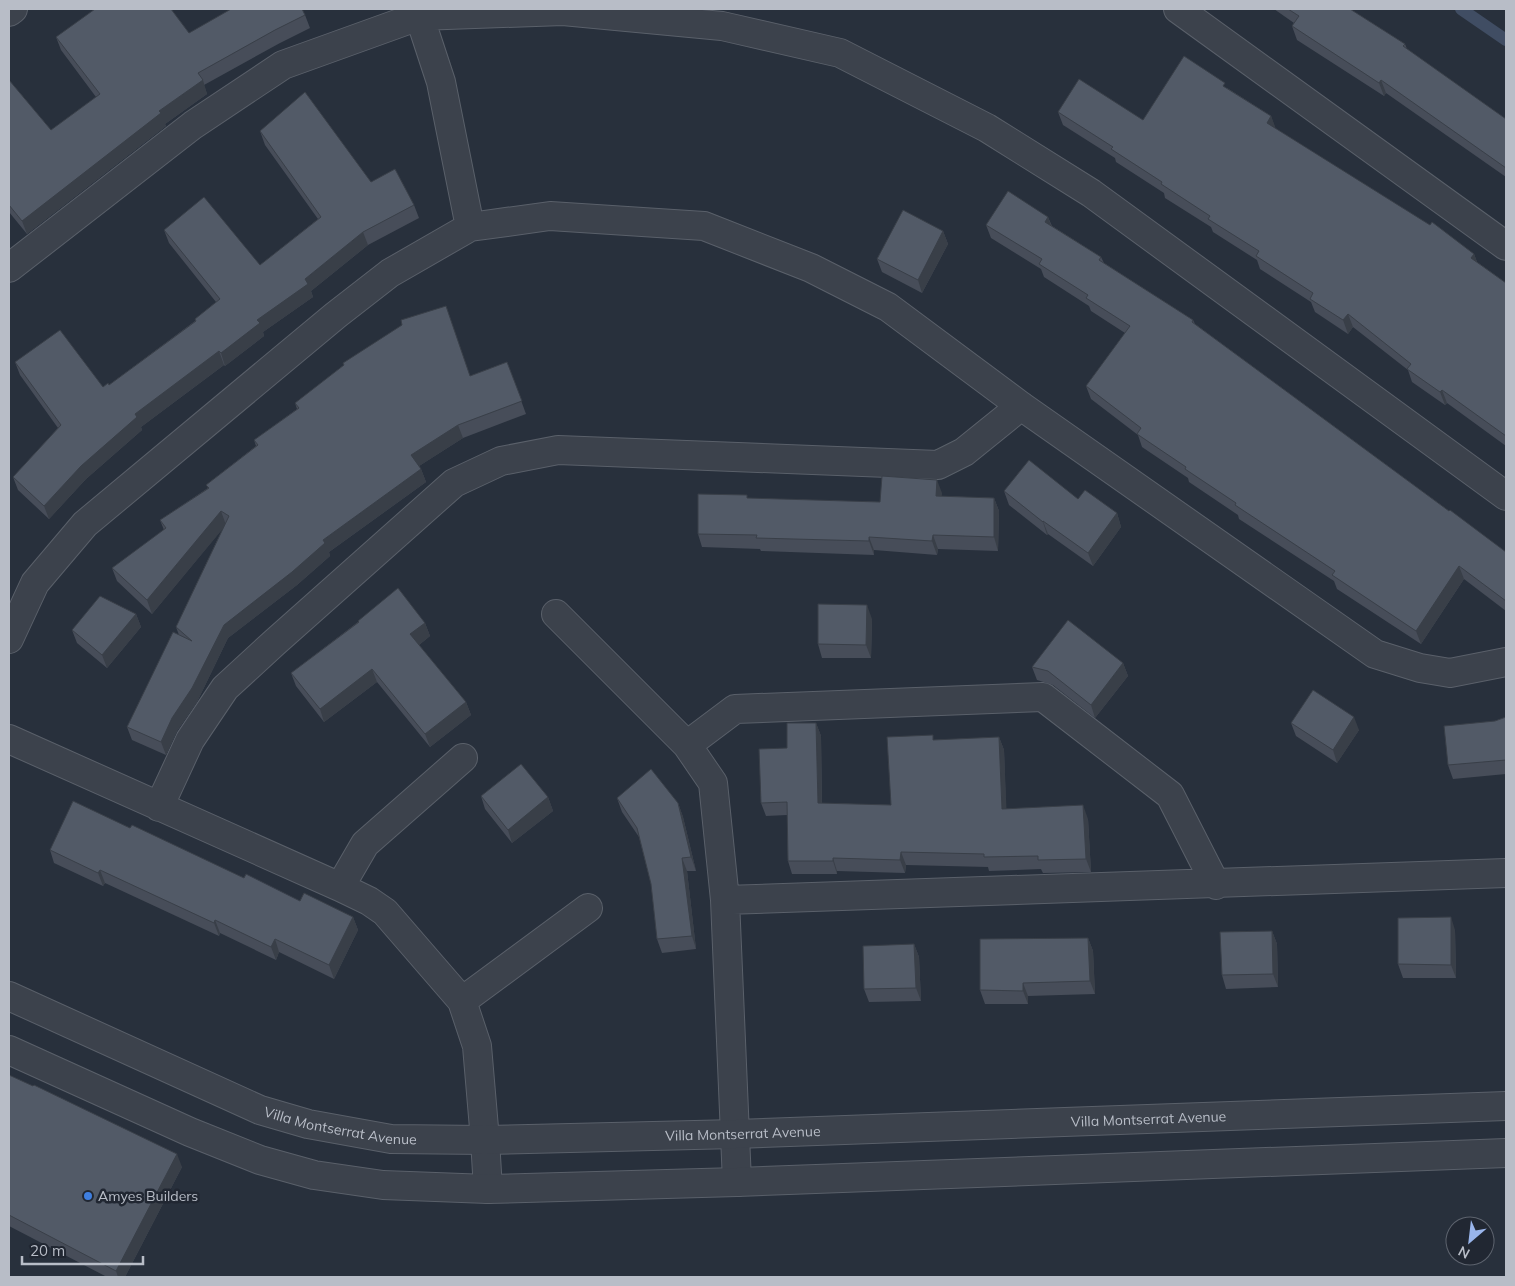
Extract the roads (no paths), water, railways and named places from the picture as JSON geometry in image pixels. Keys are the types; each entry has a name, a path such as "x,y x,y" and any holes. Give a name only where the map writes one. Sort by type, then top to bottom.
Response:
{"street":[{"path":"9,12 13,9"},
{"path":"1178,9 1506,246"},
{"path":"9,268 193,125 283,65 418,12 563,11 722,26 840,53 987,128 1091,193 1506,496"},
{"path":"418,12 441,82 470,227"},
{"path":"9,639 35,583 85,524 328,322 390,273 470,227 550,216 704,226 811,268 888,307 1021,406 1375,654 1420,668 1450,673 1506,662"},
{"path":"159,807 190,740 225,688 454,483 501,461 558,450 938,465 964,452 1021,406"},
{"path":"556,614 687,745 713,783 724,900 737,1182"},
{"path":"687,745 735,709 1042,697 1170,795 1216,885"},
{"path":"9,740 340,887 369,901 385,912 462,1001 477,1046 486,1140 488,1189"},
{"path":"340,887 365,844 463,758"},
{"path":"724,900 1506,874"},
{"path":"462,1001 588,908"},
{"name":"Villa Montserrat Avenue","path":"9,996 260,1110 308,1124 391,1139 486,1140 736,1134 1506,1106"},
{"path":"9,1050 190,1132 260,1160 314,1176 383,1185 488,1189 737,1182 1506,1153"}],"waterway":[{"path":"1461,9 1506,40"}],"place":[{"name":"Amyes Builders","path":"88,1196"}]}
